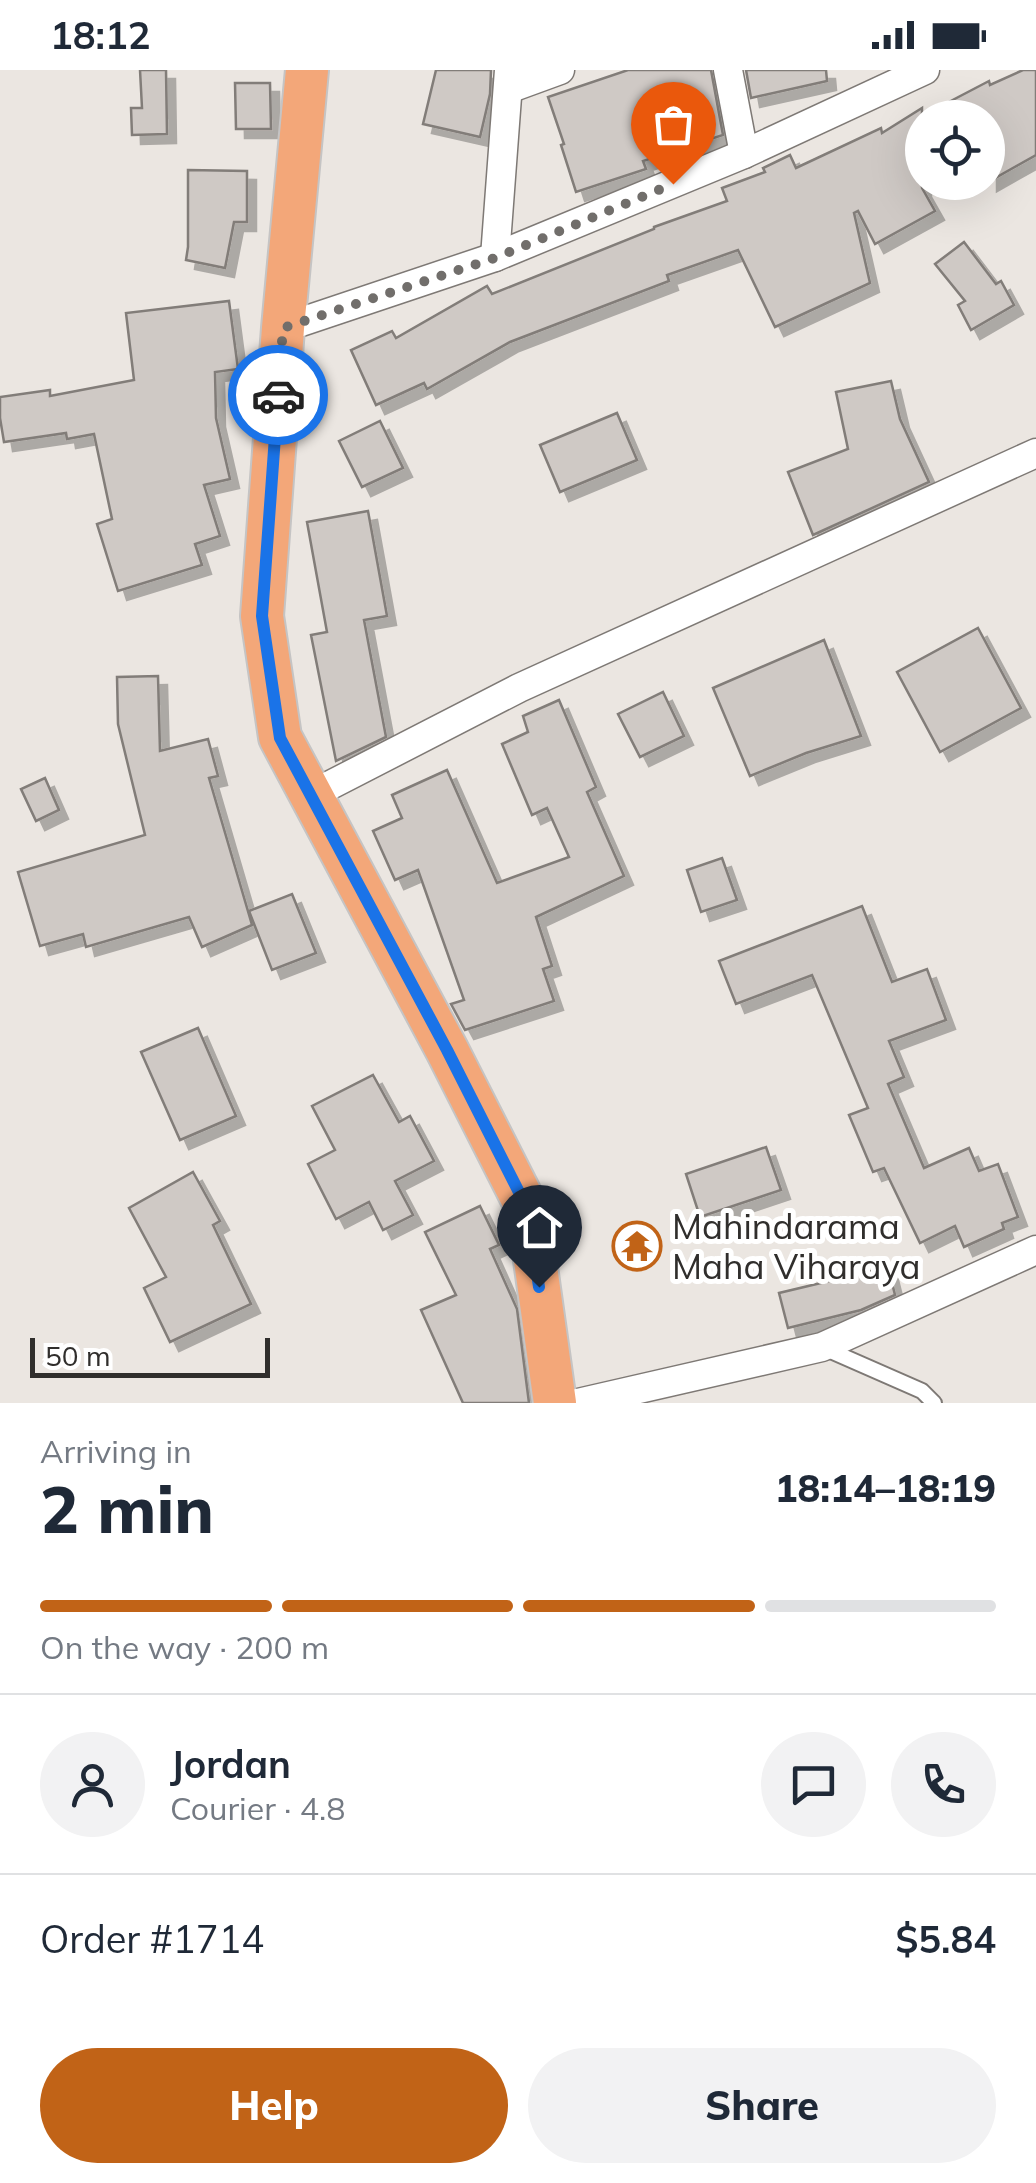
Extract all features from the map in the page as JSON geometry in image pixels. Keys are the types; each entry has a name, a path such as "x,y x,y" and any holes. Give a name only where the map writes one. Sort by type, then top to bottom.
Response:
{"main road":[{"path":"307,70 262,616 280,738 528,1210 555,1403"}],"street":[{"path":"495,258 509,79 560,70"},
{"path":"728,70 744,154"},
{"path":"283,328 495,258 744,154 925,70"},
{"path":"311,795 519,688 1036,452"},
{"path":"578,1403 822,1347 1036,1250"}],"lane":[{"path":"822,1347 922,1391 934,1403"}],"building":[{"path":"140,70 166,70 167,134 132,135 131,108 142,108"},
{"path":"436,70 491,70 480,137 423,124"},
{"path":"628,70 711,70 723,135 643,161 646,169 576,192 548,97"},
{"path":"746,70 826,70 827,81 751,98"},
{"path":"1023,70 1036,70 1036,155 1005,172 1005,100 953,100 989,81 990,85"},
{"path":"235,83 270,83 271,129 236,129"},
{"path":"905,119 905,200 929,200 935,211 875,244 858,211 854,213 870,283 775,327 738,250 667,275 669,281 510,342 427,389 424,383 376,405 351,350 392,331 396,338 487,286 492,294 727,201 722,188 765,172 763,168 790,155 796,168 881,128 882,133"},
{"path":"188,170 247,171 247,222 234,222 225,268 186,260"},
{"path":"964,242 996,284 1001,281 1014,305 971,330 958,305 965,301 935,264"},
{"path":"229,301 238,369 215,372 216,418 230,479 204,485 220,536 195,544 202,565 118,591 97,524 112,519 94,434 67,439 66,433 4,442 0,397 50,390 50,396 134,380 126,313"},
{"path":"891,381 900,419 929,482 813,535 788,472 848,449 836,392"},
{"path":"617,413 637,460 560,492 540,445"},
{"path":"380,421 403,468 362,487 339,441"},
{"path":"368,511 387,616 364,620 386,737 336,761 311,635 327,632 307,522"},
{"path":"978,628 1021,708 940,752 897,672"},
{"path":"824,640 861,736 750,776 713,688"},
{"path":"158,676 160,751 208,739 218,776 209,778 252,925 202,947 189,917 86,947 83,934 40,946 18,872 145,835 118,724 117,677"},
{"path":"663,692 684,736 640,757 618,714"},
{"path":"559,700 596,787 587,792 624,876 536,917 552,966 543,969 554,1001 465,1030 451,1004 464,1000 418,870 395,880 373,831 402,818 392,795 447,770 497,883 569,857 547,808 532,815 502,744 528,732 523,716"},
{"path":"45,778 59,810 36,821 21,789"},
{"path":"722,858 737,900 701,912 687,870"},
{"path":"292,894 316,953 272,970 249,911"},
{"path":"862,906 892,982 927,969 946,1020 889,1041 904,1077 888,1084 924,1168 969,1148 979,1171 998,1164 1018,1217 1002,1223 1004,1229 964,1247 955,1226 920,1243 884,1168 873,1172 849,1115 868,1108 812,975 736,1004 719,961"},
{"path":"198,1028 236,1116 180,1140 141,1052"},
{"path":"373,1075 399,1122 410,1116 434,1161 395,1181 413,1215 383,1230 369,1202 336,1219 308,1164 335,1150 312,1106"},
{"path":"766,1147 781,1190 700,1217 686,1174"},
{"path":"193,1172 220,1221 213,1225 251,1304 170,1342 144,1288 166,1277 129,1208"},
{"path":"480,1206 499,1245 490,1249 517,1309 529,1403 463,1403 421,1310 456,1295 425,1232"},
{"path":"888,1267 895,1295 861,1310 788,1328 779,1293"}],"way so far":[{"path":"278,395 283,328 495,258 673,184"}],"place":[{"name":"Mahindarama Maha Viharaya","path":"637,1246"}],"route":[{"path":"278,395 262,616 280,738 528,1210 539,1287"}]}
